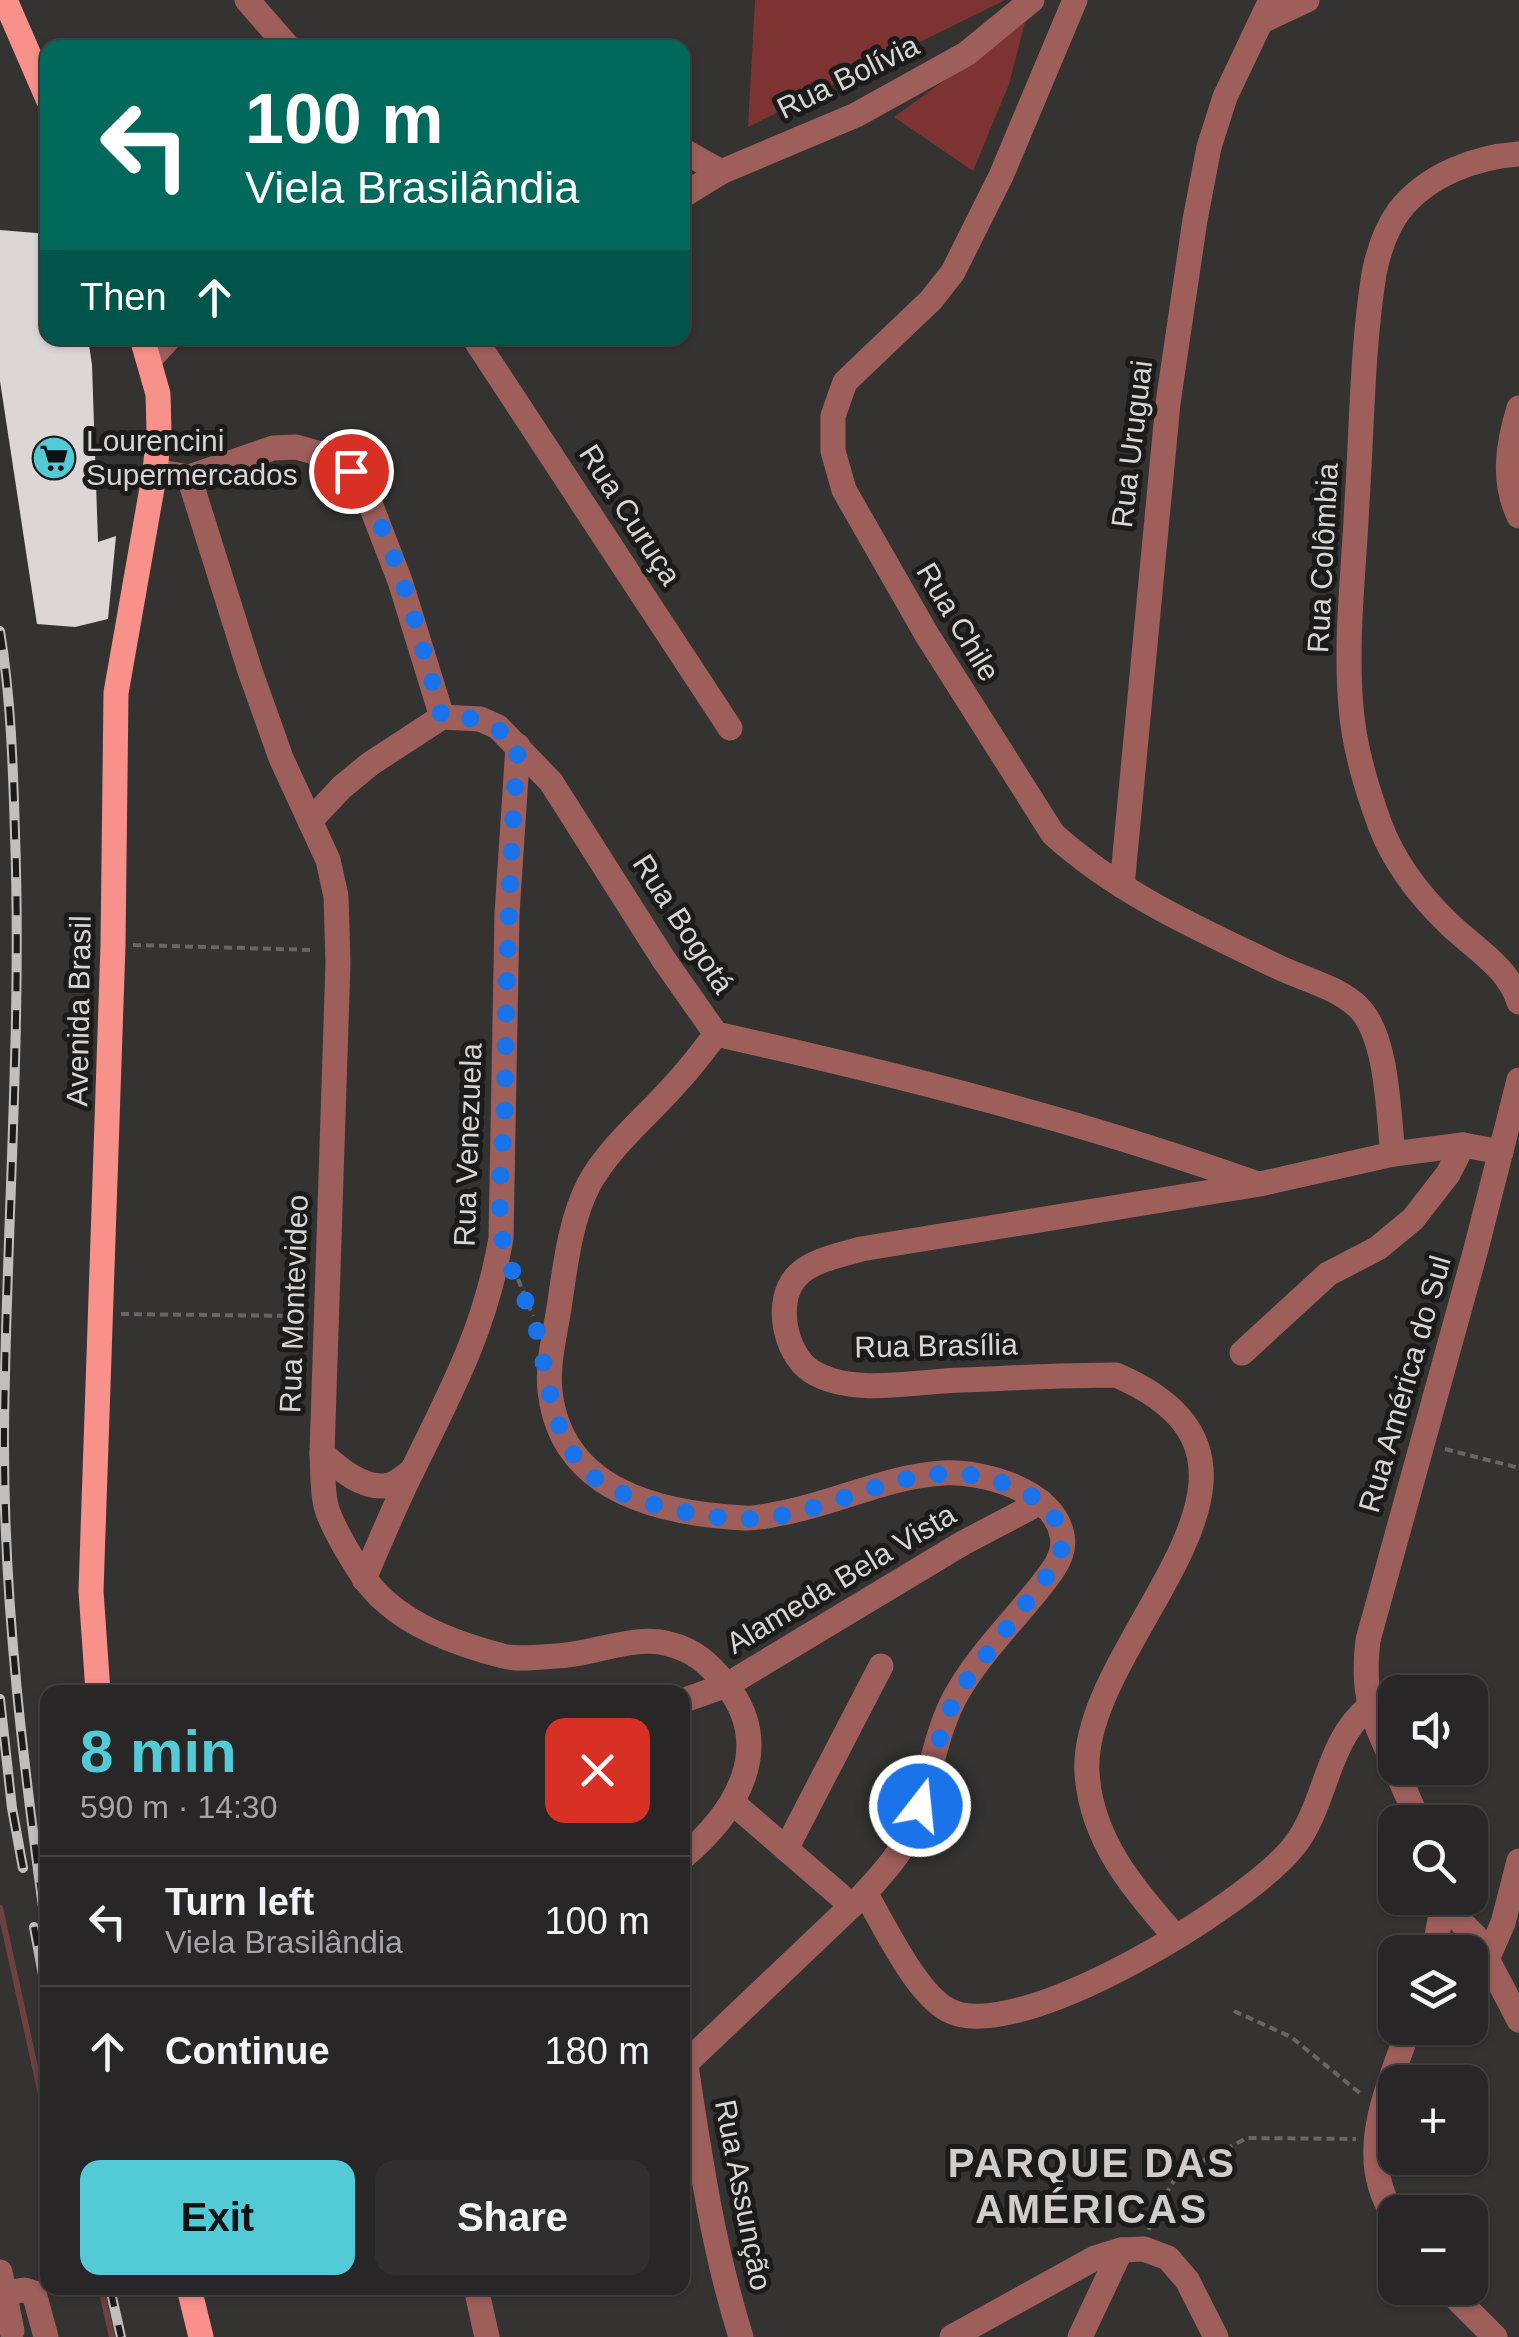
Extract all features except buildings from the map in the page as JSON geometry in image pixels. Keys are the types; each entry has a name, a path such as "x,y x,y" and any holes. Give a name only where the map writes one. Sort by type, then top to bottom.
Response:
{"main road":[{"path":"6,0 40,80"},
{"name":"Avenida Brasil","path":"98,1685 91,1591 114,944 116,692 155,470 158,394 146,348"},
{"path":"191,2295 201,2337"}],"street":[{"path":"247,0 282,40"},
{"name":"Rua Bolívia","path":"690,191 721,172 872,106 966,54 1032,0"},
{"name":"Rua Chile","path":"1075,0 1002,176 953,272 931,300 845,382 833,416 834,451 844,490 1052,834 1076,856 1158,909 1326,987 1358,1007 1370,1025 1381,1060 1393,1154"},
{"path":"1267,10 1307,0"},
{"name":"Rua Uruguai","path":"1122,886 1168,403 1195,220 1209,147 1225,98 1267,10"},
{"name":"Rua Colômbia","path":"1518,998 1500,970 1447,922 1416,887 1382,829 1360,765 1350,708 1349,642 1371,306 1380,248 1398,213 1419,190 1468,164 1519,154"},
{"path":"690,155 721,172"},
{"name":"Rua Curuça","path":"479,345 730,728"},
{"path":"1519,408 1510,440 1508,468 1509,490 1519,516"},
{"path":"155,470 189,478 273,448 296,447 332,457 351,471 366,493 400,581 442,717 370,764 310,821"},
{"name":"Rua Montevideo","path":"189,478 280,758 333,876 338,950 322,1453 326,1505 334,1528 364,1579 386,1603 416,1624 506,1657 560,1656 664,1642 700,1657 727,1685 747,1716 746,1758 734,1803 690,1851"},
{"name":"Rua Bogotá","path":"442,717 480,718 498,727 550,782 716,1034 981,1097 1131,1139 1260,1184"},
{"name":"Rua Venezuela","path":"364,1579 474,1342 493,1288 502,1238 507,914 518,746"},
{"path":"690,2060 858,1899 908,1837 958,1692 1059,1560 1062,1535 1041,1502 997,1481 945,1472 749,1519 683,1511 620,1494 593,1477 567,1445 550,1389 564,1274 581,1200 633,1127 678,1082 716,1034"},
{"name":"Rua América do Sul","path":"1369,1707 1365,1686 1368,1640 1519,1080"},
{"path":"1242,1353 1328,1274 1378,1248 1413,1219 1448,1174 1463,1145"},
{"name":"Rua Brasília","path":"1176,1936 1136,1892 1103,1840 1090,1796 1087,1747 1102,1694 1153,1608 1188,1534 1204,1464 1193,1438 1157,1397 1116,1374 866,1385 823,1378 798,1361 788,1339 784,1309 788,1289 798,1275 814,1265 861,1249 1260,1184 1393,1154 1463,1145 1501,1152"},
{"path":"322,1453 340,1470 363,1482 389,1485 412,1471"},
{"name":"Alameda Bela Vista","path":"690,1698 727,1685 963,1543 1041,1502"},
{"path":"786,1849 880,1666"},
{"path":"734,1803 786,1849 858,1899 925,1991 950,2012 964,2015 1024,2010 1074,1993 1176,1936 1268,1873 1295,1845 1354,1719 1369,1707 1378,1728"},
{"path":"1488,1940 1503,1922 1519,1861"},
{"path":"1457,1915 1475,1935"},
{"path":"1488,1978 1519,2020"},
{"name":"Rua Assunção","path":"690,2102 724,2282 741,2337"},
{"path":"1378,2124 1378,2183 1384,2195"},
{"path":"952,2337 1095,2258 1132,2249 1168,2258 1216,2337"},
{"path":"1080,2337 1132,2249"},
{"path":"2,2282 12,2331"},
{"path":"2,2282 34,2293 46,2337"},
{"path":"478,2295 487,2337"},
{"path":"1463,2305 1495,2337"}],"path":[{"path":"114,944 338,950"},
{"path":"502,1238 535,1322"},
{"path":"102,1313 328,1316"},
{"path":"1454,1451 1519,1468"},
{"path":"1234,2011 1291,2037 1378,2107"},
{"path":"1132,2249 1179,2172 1247,2138 1375,2139"}],"shaded area":[{"path":"755,0 1005,0 748,127"},
{"path":"1025,22 1009,84 973,171 894,117"}],"waterway":[{"path":"0,1908 40,2090"},
{"path":"103,2295 112,2337"}],"railway":[{"path":"0,631 11,732 17,909 5,1356 7,1560 40,1883"},
{"path":"0,1699 23,1868"},
{"path":"34,1927 40,1959"},
{"path":"112,2295 121,2337"}],"place":[{"name":"Lourencini Supermercados","path":"54,458"}],"district":[{"name":"PARQUE DAS AMÉRICAS","path":"1092,2186"}],"route":[{"path":"351,471 366,493 400,581 442,717 480,718 498,727 518,746 504,997 502,1238 535,1322 556,1418 567,1445 593,1477 620,1494 683,1511 749,1519 945,1472 975,1475 1015,1488 1041,1502 1056,1520 1062,1535 1059,1560 958,1692 945,1721 920,1806"}]}
